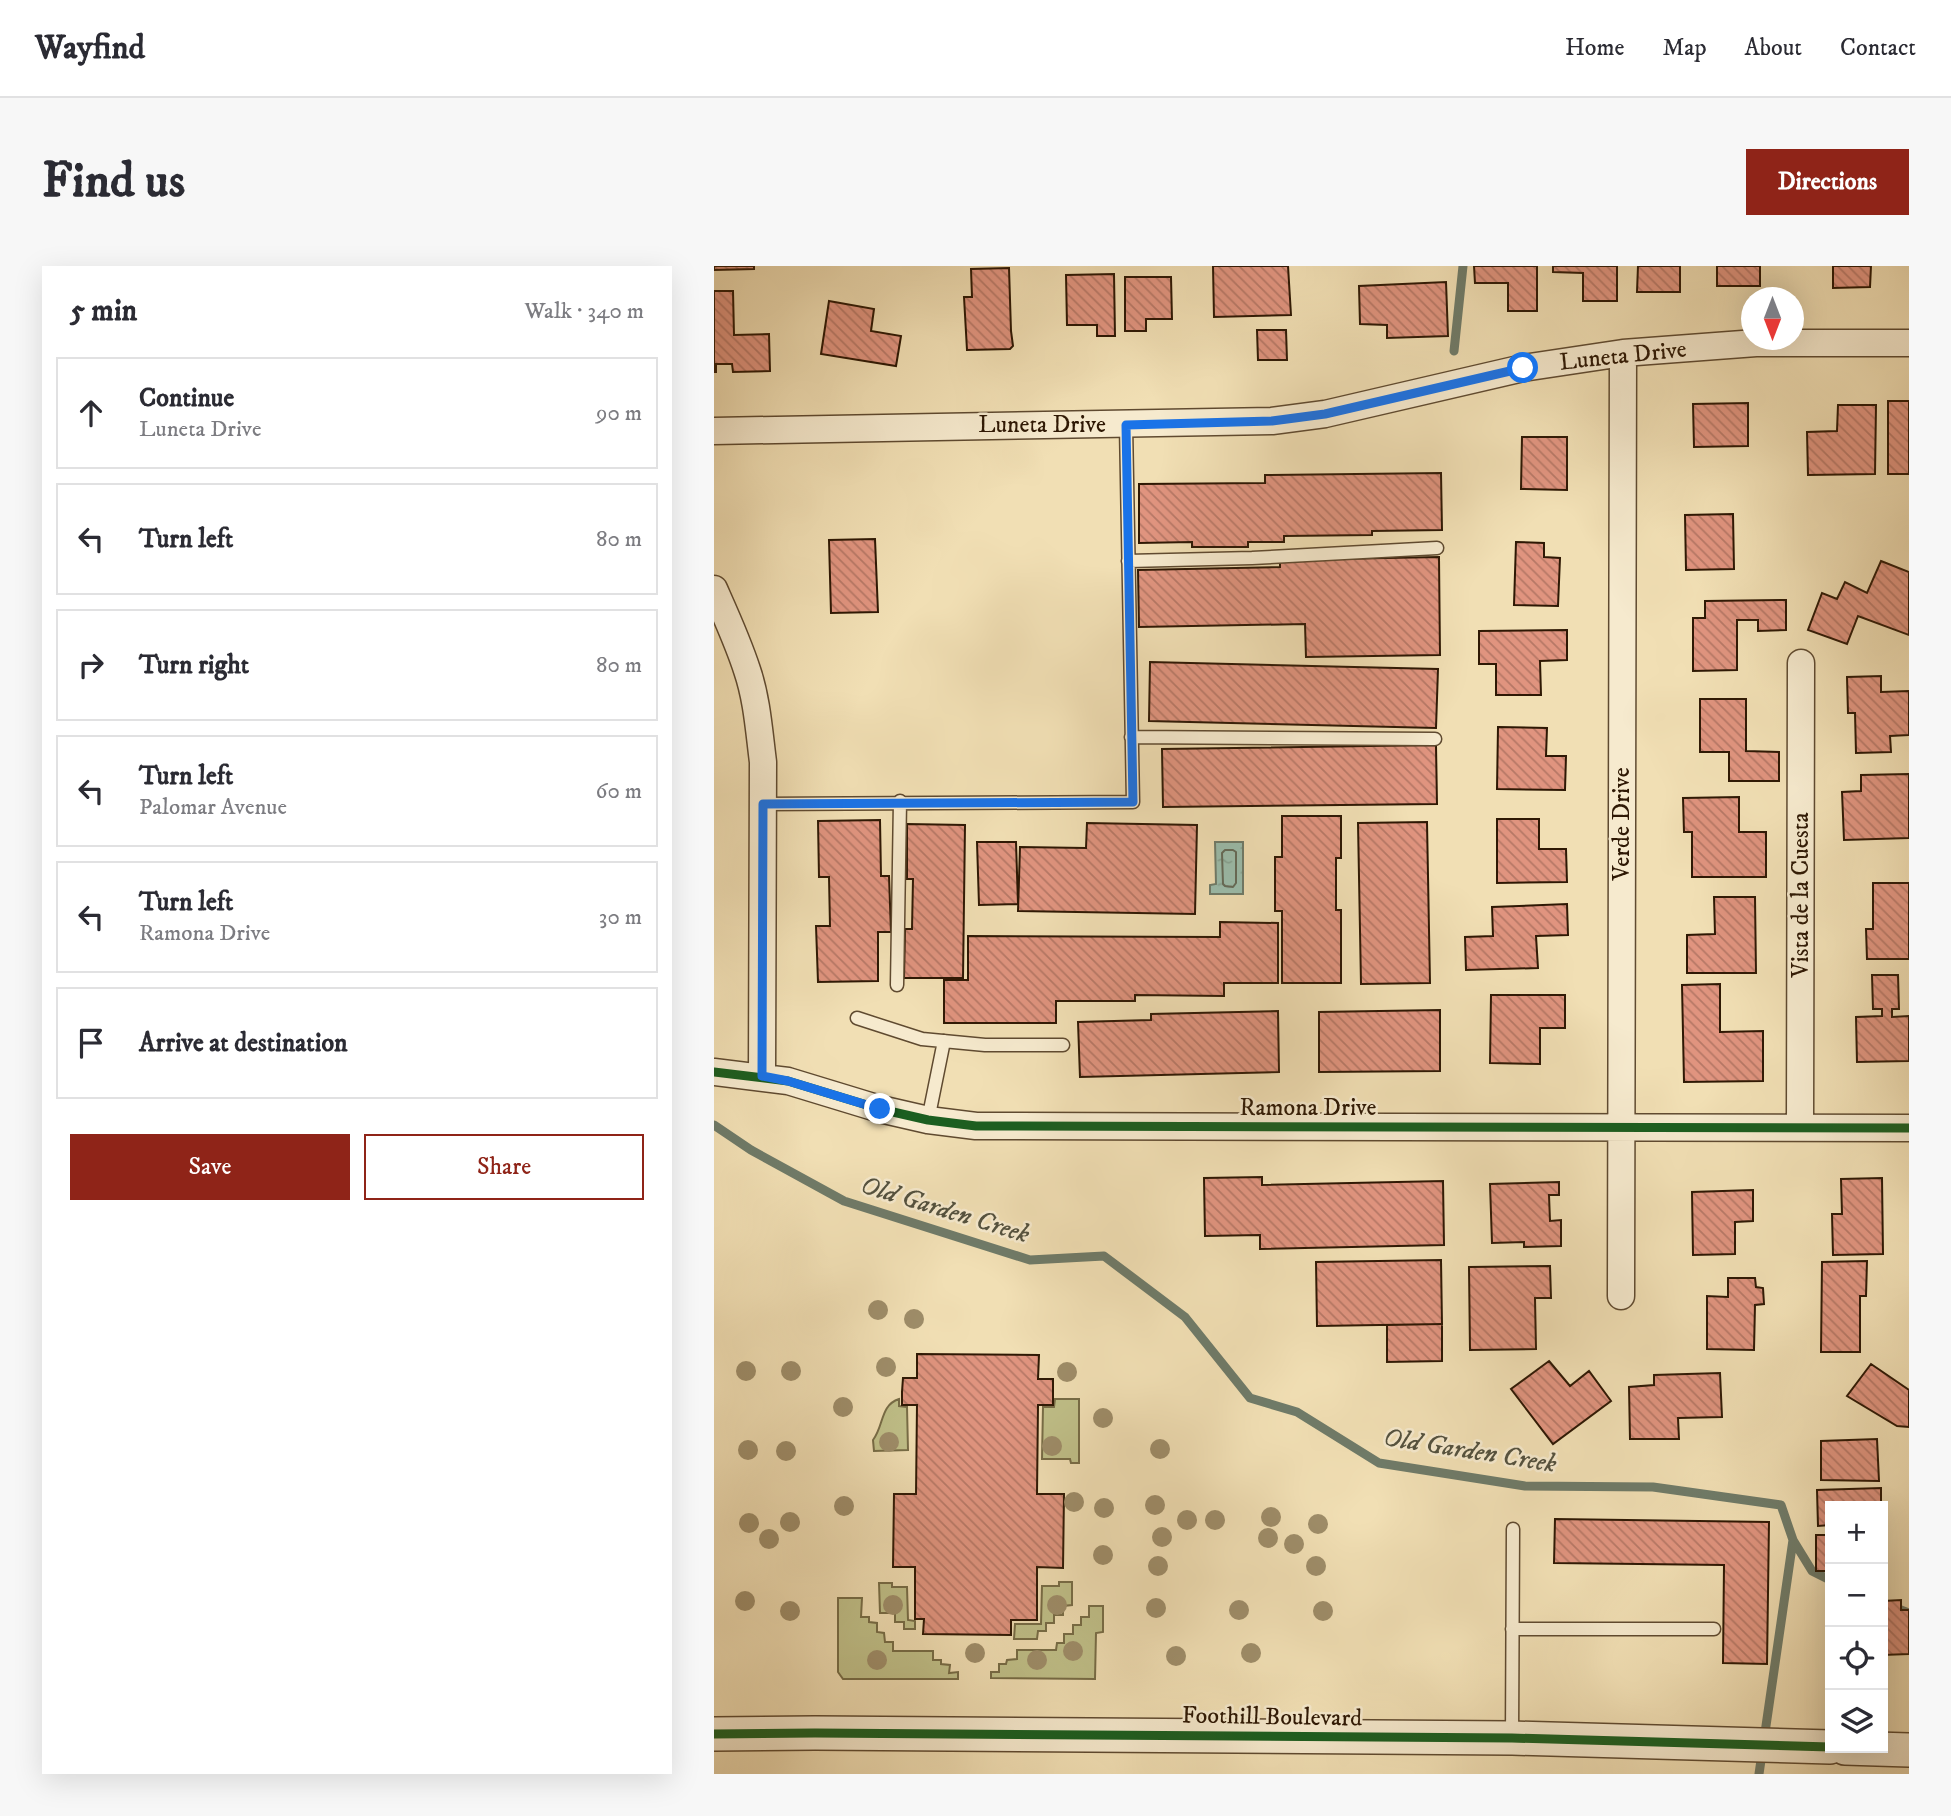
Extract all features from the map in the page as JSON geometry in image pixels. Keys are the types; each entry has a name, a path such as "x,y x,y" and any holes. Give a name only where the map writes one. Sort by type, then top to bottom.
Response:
{"street":[{"name":"Luneta Drive","path":"714,431 1272,421 1325,414 1523,368 1623,353 1756,343 1909,343"},
{"name":"Verde Drive","path":"1621,1296 1623,353"},
{"path":"714,589 733,629 748,672 761,750 762,1076"},
{"name":"Vista de la Cuesta","path":"1800,1128 1801,663"},
{"name":"Ramona Drive","path":"714,1072 788,1081 928,1121 976,1126 1909,1128"},
{"name":"Foothill Boulevard","path":"714,1734 815,1732 1512,1738 1825,1747"},
{"path":"1888,1749 1909,1749"}],"lane":[{"path":"763,804 900,801 1133,802 1126,425"},
{"path":"1128,561 1252,558 1437,548"},
{"path":"1131,737 1435,739"},
{"path":"897,985 900,801"},
{"path":"857,1018 922,1039 985,1045 1063,1045"},
{"path":"928,1121 944,1041"},
{"path":"1512,1738 1513,1528"},
{"path":"1512,1629 1714,1629"}],"green space":[{"path":"899,1399 899,1406 907,1407 908,1450 874,1451 873,1440 885,1411"},
{"path":"1055,1399 1079,1399 1079,1463 1071,1463 1070,1459 1042,1459 1043,1407 1054,1407"},
{"path":"1059,1582 1072,1582 1072,1605 1063,1606 1063,1615 1054,1615 1054,1623 1046,1623 1046,1631 1038,1631 1037,1639 1014,1639 1015,1624 1041,1624 1042,1586 1059,1586"},
{"path":"879,1583 892,1583 892,1587 907,1587 908,1620 915,1621 915,1629 904,1629 904,1622 895,1622 895,1613 880,1613"},
{"path":"838,1598 862,1598 861,1617 869,1617 869,1622 877,1623 877,1632 884,1633 885,1642 893,1642 893,1651 933,1651 933,1660 941,1660 941,1664 950,1665 949,1673 958,1672 958,1679 843,1679 838,1672"},
{"path":"1089,1606 1103,1606 1103,1632 1096,1633 1095,1679 991,1678 991,1672 999,1672 999,1664 1017,1659 1017,1650 1056,1650 1057,1643 1064,1643 1064,1634 1073,1634 1073,1625 1081,1625 1081,1617 1089,1617"}],"water":[{"path":"1215,842 1243,842 1243,894 1210,894 1210,885 1216,884"}],"building":[{"path":"714,266 754,266 754,269 714,270"},
{"path":"1213,266 1288,266 1291,315 1214,317"},
{"path":"1474,266 1537,266 1537,311 1508,311 1508,283 1475,283"},
{"path":"1553,266 1617,266 1617,301 1583,301 1583,273 1553,272"},
{"path":"1638,266 1680,266 1680,292 1637,292"},
{"path":"1717,266 1760,266 1760,286 1717,286"},
{"path":"1833,266 1871,266 1870,287 1833,288"},
{"path":"1009,268 1013,346 1010,349 967,350 964,297 972,297 971,269"},
{"path":"1114,274 1115,336 1097,336 1097,325 1067,325 1066,275"},
{"path":"1125,277 1171,277 1172,319 1146,319 1146,331 1125,331"},
{"path":"1446,282 1448,336 1387,338 1387,325 1360,324 1359,286"},
{"path":"714,291 733,291 734,335 769,334 770,371 733,372 732,364 716,364 714,372"},
{"path":"829,301 874,309 871,331 901,336 896,366 821,354"},
{"path":"1257,330 1286,330 1287,360 1258,360"},
{"path":"1888,401 1909,401 1909,474 1888,474"},
{"path":"1748,403 1748,446 1694,447 1693,404"},
{"path":"1838,405 1876,405 1875,474 1808,475 1807,432 1837,431"},
{"path":"1522,437 1567,437 1567,490 1521,489"},
{"path":"1441,473 1442,530 1372,531 1372,535 1284,536 1284,542 1248,542 1248,547 1192,547 1192,542 1139,543 1139,484 1265,483 1265,475"},
{"path":"1733,514 1734,569 1686,570 1685,515"},
{"path":"875,539 878,612 831,613 829,540"},
{"path":"1516,542 1544,543 1544,557 1560,558 1558,606 1514,605"},
{"path":"1439,557 1440,655 1306,657 1305,624 1139,627 1138,570 1280,567 1280,560"},
{"path":"1881,561 1909,572 1909,635 1858,616 1847,644 1808,630 1822,593 1837,599 1845,582 1867,593"},
{"path":"1786,600 1786,630 1758,631 1758,620 1737,620 1737,670 1693,671 1693,618 1705,618 1705,601"},
{"path":"1567,630 1567,660 1540,661 1541,695 1496,695 1496,664 1479,664 1479,631"},
{"path":"1150,662 1438,669 1436,728 1149,721"},
{"path":"1881,676 1881,692 1909,691 1909,735 1890,736 1891,752 1856,753 1855,713 1848,713 1847,677"},
{"path":"1700,699 1746,699 1746,751 1779,752 1779,781 1729,781 1729,752 1700,752"},
{"path":"1498,727 1547,728 1546,756 1566,756 1565,790 1497,789"},
{"path":"1436,745 1437,804 1163,807 1162,749"},
{"path":"1909,774 1909,838 1844,840 1842,792 1861,791 1861,775"},
{"path":"1739,797 1739,832 1766,832 1766,877 1692,877 1692,832 1684,832 1683,798"},
{"path":"1282,816 1341,816 1341,858 1336,858 1336,910 1341,910 1341,983 1282,983 1282,911 1275,911 1275,857 1282,857"},
{"path":"1497,819 1539,819 1539,849 1566,849 1567,882 1497,883"},
{"path":"880,820 881,876 889,876 891,932 878,932 878,981 818,982 816,926 830,926 829,877 819,877 818,821"},
{"path":"1427,822 1430,983 1361,984 1358,823"},
{"path":"1087,823 1197,825 1195,914 1018,911 1020,847 1086,848"},
{"path":"907,824 965,825 963,978 904,978 905,929 912,929 913,879 907,879"},
{"path":"977,842 1016,842 1018,904 979,905"},
{"path":"1873,883 1909,883 1909,959 1867,959 1866,929 1873,929"},
{"path":"1714,897 1755,897 1756,973 1687,973 1687,935 1715,934"},
{"path":"1567,904 1568,935 1536,936 1538,968 1466,970 1465,937 1493,936 1492,907"},
{"path":"1220,922 1278,923 1278,983 1224,983 1224,996 1135,995 1135,1001 1056,1001 1056,1023 944,1023 944,980 968,980 968,936 1220,937"},
{"path":"1872,975 1898,975 1899,1009 1892,1009 1892,1017 1909,1016 1909,1061 1857,1062 1856,1017 1882,1016 1882,1009 1873,1009"},
{"path":"1720,984 1720,1032 1763,1031 1763,1081 1684,1082 1682,985"},
{"path":"1491,995 1565,995 1565,1028 1540,1028 1540,1064 1490,1063"},
{"path":"1440,1010 1440,1071 1319,1072 1319,1012"},
{"path":"1278,1011 1279,1072 1080,1077 1078,1022 1151,1020 1151,1014"},
{"path":"1262,1177 1262,1185 1443,1181 1444,1245 1260,1249 1260,1235 1205,1236 1204,1178"},
{"path":"1882,1178 1883,1254 1833,1255 1832,1214 1842,1214 1841,1179"},
{"path":"1559,1182 1559,1195 1549,1195 1550,1221 1561,1220 1561,1246 1524,1247 1524,1242 1492,1243 1490,1184"},
{"path":"1753,1190 1753,1221 1735,1222 1735,1254 1693,1255 1692,1192"},
{"path":"1441,1260 1442,1324 1317,1326 1316,1262"},
{"path":"1867,1261 1866,1296 1860,1296 1860,1352 1821,1352 1822,1262"},
{"path":"1550,1266 1551,1298 1535,1298 1536,1349 1470,1350 1469,1267"},
{"path":"1728,1278 1755,1278 1756,1287 1763,1288 1764,1304 1755,1305 1754,1350 1707,1349 1707,1296 1728,1297"},
{"path":"1442,1324 1442,1361 1387,1362 1387,1325"},
{"path":"917,1354 1039,1355 1038,1379 1053,1379 1053,1405 1038,1405 1037,1494 1064,1494 1063,1568 1037,1567 1037,1620 1011,1620 1011,1635 923,1634 924,1619 915,1619 915,1567 893,1567 894,1494 916,1494 917,1405 902,1405 902,1392 903,1378 917,1378"},
{"path":"1549,1361 1570,1386 1589,1371 1611,1401 1553,1444 1511,1389"},
{"path":"1871,1364 1909,1390 1909,1427 1897,1426 1847,1396"},
{"path":"1720,1373 1722,1417 1678,1418 1679,1439 1630,1439 1629,1387 1654,1385 1654,1375"},
{"path":"1877,1439 1879,1481 1821,1480 1821,1441"},
{"path":"1881,1488 1881,1501 1825,1501 1825,1525 1818,1526 1817,1490"},
{"path":"1555,1519 1769,1522 1767,1664 1723,1663 1724,1565 1554,1563"},
{"path":"1816,1535 1825,1535 1825,1571 1816,1571"},
{"path":"1901,1600 1901,1610 1909,1610 1909,1654 1888,1655 1888,1601"}],"waterway":[{"path":"1454,351 1463,266"},
{"name":"Old Garden Creek","path":"714,1125 751,1150 844,1201 1030,1260 1104,1256 1185,1317 1250,1398 1297,1412 1379,1463 1525,1486 1653,1487 1781,1505 1793,1540 1812,1571 1825,1578"},
{"path":"1759,1774 1793,1540"},
{"path":"1888,1605 1909,1613"}],"cycle path":[{"path":"714,1072 788,1081 880,1109 928,1120 976,1126 1909,1128"},
{"path":"714,1734 1512,1738 1825,1747"}],"route":[{"path":"880,1109 788,1081 762,1076 763,804 900,801 1133,802 1126,425 1272,421 1325,414 1523,368"}]}
